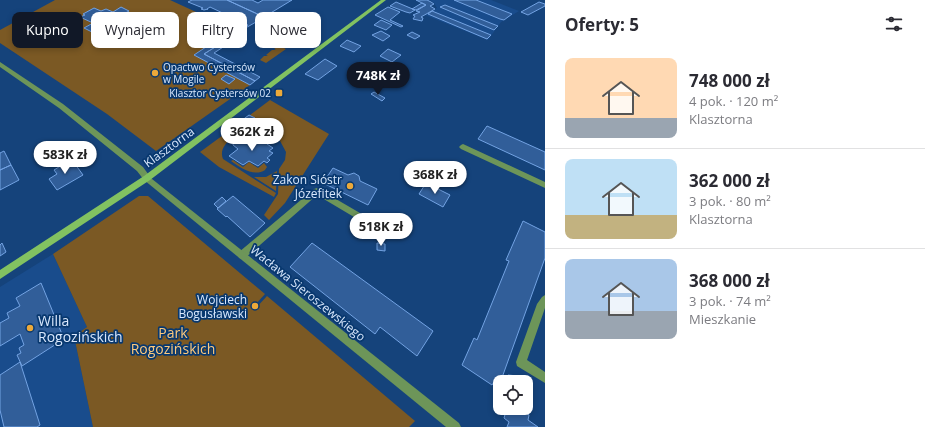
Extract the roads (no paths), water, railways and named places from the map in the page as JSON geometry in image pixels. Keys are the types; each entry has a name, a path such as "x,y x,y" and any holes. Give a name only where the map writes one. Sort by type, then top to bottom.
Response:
{"street":[{"name":"Klasztorna","path":"0,275 147,178 384,0"},
{"name":"Wacława Sieroszewskiego","path":"0,64 66,110 140,169 147,178 451,426"},
{"path":"463,147 545,185"},
{"path":"242,255 317,191 357,215"},
{"path":"545,300 540,308 521,362 545,378"}],"place":[{"name":"Opactwo Cystersów w Mogile","path":"155,73"},
{"name":"Klasztor Cystersów 02","path":"279,93"},
{"name":"Zakon Sióstr Józefitek","path":"350,186"},
{"name":"Wojciech Bogusławski","path":"255,306"},
{"name":"Willa Rogozińskich","path":"30,328"}],"park label":[{"name":"Park Rogozińskich","path":"173,340"}]}
